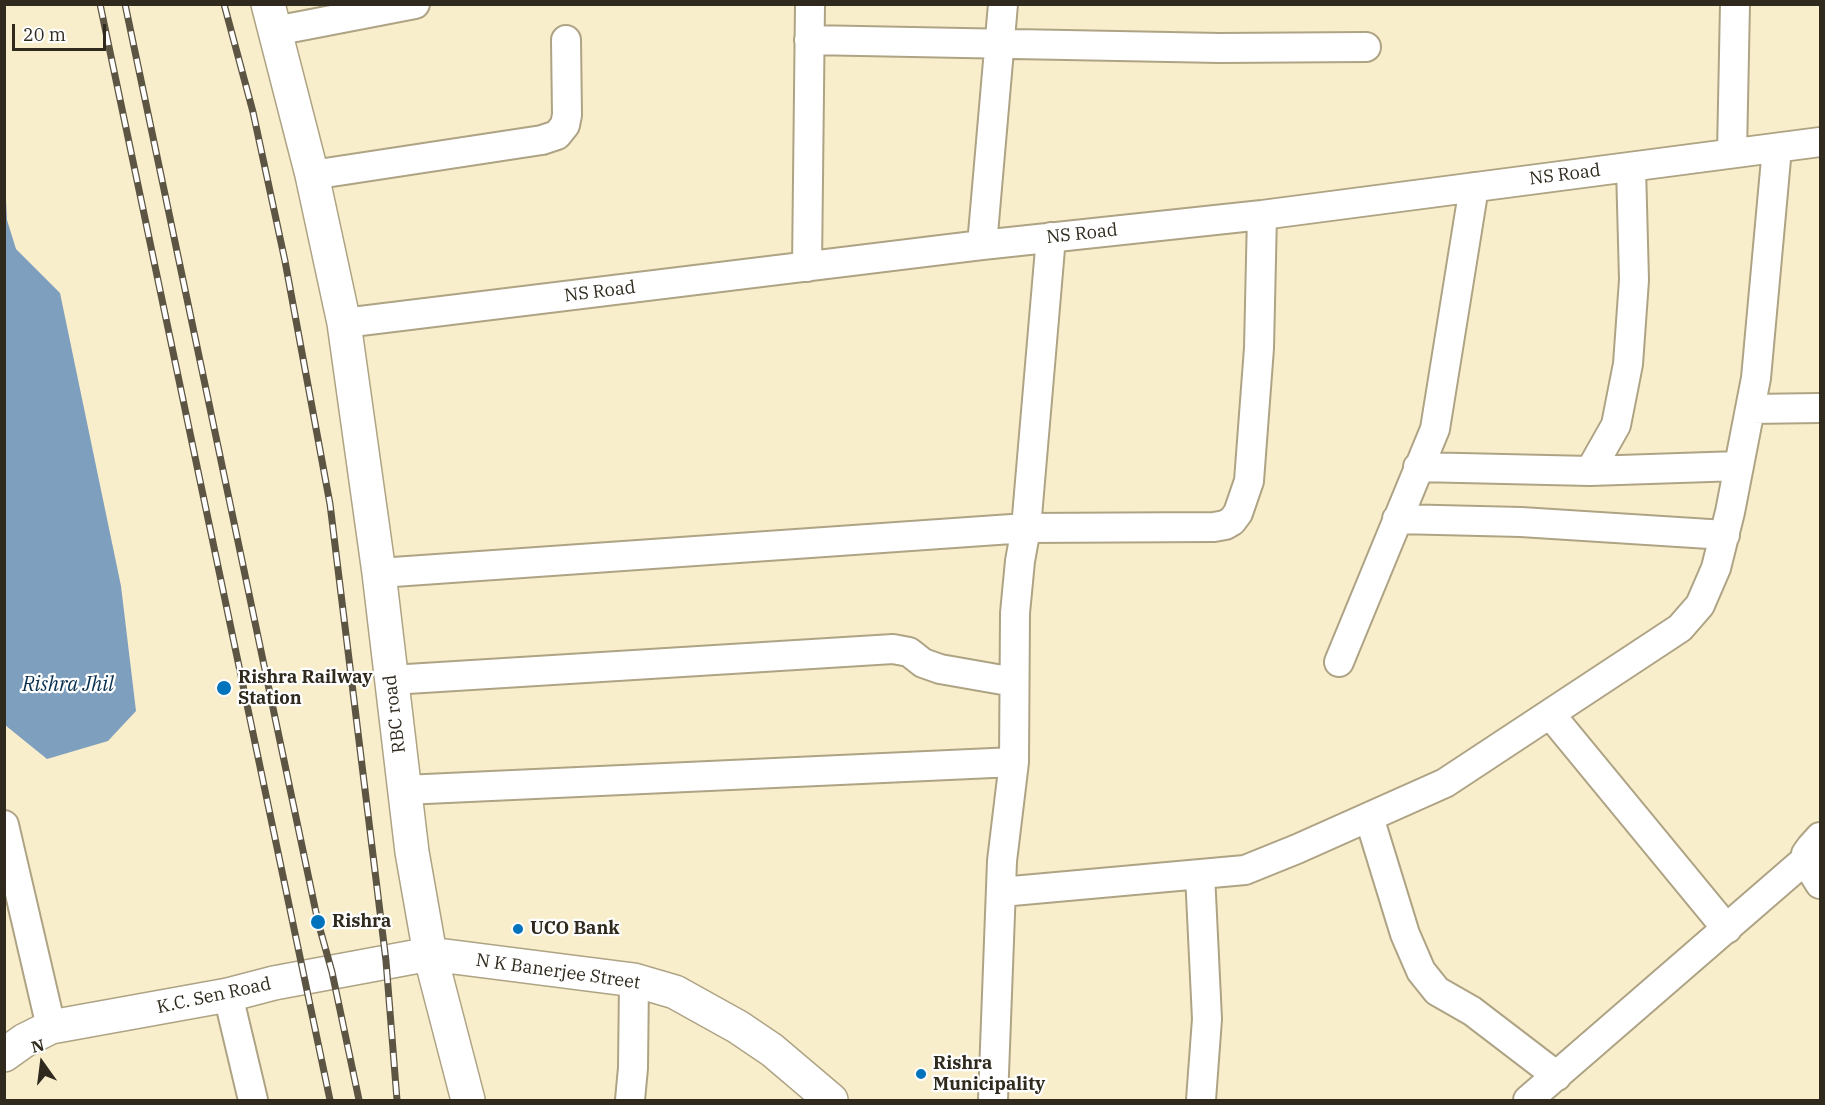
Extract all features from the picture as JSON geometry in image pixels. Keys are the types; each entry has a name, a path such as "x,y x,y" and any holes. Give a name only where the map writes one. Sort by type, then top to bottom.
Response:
{"street":[{"path":"272,18 415,4"},
{"path":"807,267 810,4"},
{"path":"982,245 1003,4"},
{"path":"1732,153 1735,4"},
{"name":"RBC road","path":"272,18 312,175 344,323 379,573 412,852 430,954 468,1101"},
{"path":"312,175 542,140 557,135 567,115 566,40"},
{"path":"809,40 1220,48 1366,47"},
{"name":"NS Road","path":"344,323 982,245 1262,215 1821,142"},
{"path":"1001,892 1245,870 1445,783 1680,628 1700,604 1716,568 1739,466 1757,367 1777,147"},
{"path":"1590,471 1616,425 1628,364 1634,280 1631,167"},
{"path":"1339,662 1435,429 1474,187"},
{"path":"379,573 1026,528 1215,527 1233,521 1244,501 1249,481 1259,348 1262,215"},
{"path":"993,1101 1002,861 1014,762 1015,613 1026,528 1051,237"},
{"path":"1750,409 1821,408"},
{"path":"1418,467 1590,471 1739,466"},
{"path":"1397,519 1521,522 1725,535"},
{"path":"391,680 893,649 909,652 923,663 940,669 1014,682"},
{"path":"1550,714 1727,928"},
{"path":"404,790 1014,762"},
{"path":"1369,817 1405,934 1421,971 1437,991 1473,1011 1557,1077"},
{"path":"5,830 51,1028"},
{"path":"1528,1101 1727,928 1813,849 1821,884"},
{"path":"1200,873 1208,1019 1201,1101"},
{"name":"N K Banerjee Street","path":"430,954 634,980 675,992 738,1027 772,1050 831,1101"},
{"name":"K.C. Sen Road","path":"4,1055 51,1028 430,954"},
{"path":"630,1101 633,1068 634,980"},
{"path":"228,995 253,1101"}],"water":[{"name":"Rishra Jhil","path":"5,179 7,220 16,249 60,293 121,586 136,711 108,741 47,759 5,725"}],"railway":[{"path":"100,4 330,1100"},
{"path":"125,4 318,922 332,972 359,1100"},
{"path":"224,4 253,112 285,261 330,504 386,961 397,1100"}],"place":[{"name":"Rishra Railway Station","path":"224,688"},
{"name":"Rishra","path":"318,922"},
{"name":"UCO Bank","path":"518,929"},
{"name":"Rishra Municipality","path":"921,1074"}]}
